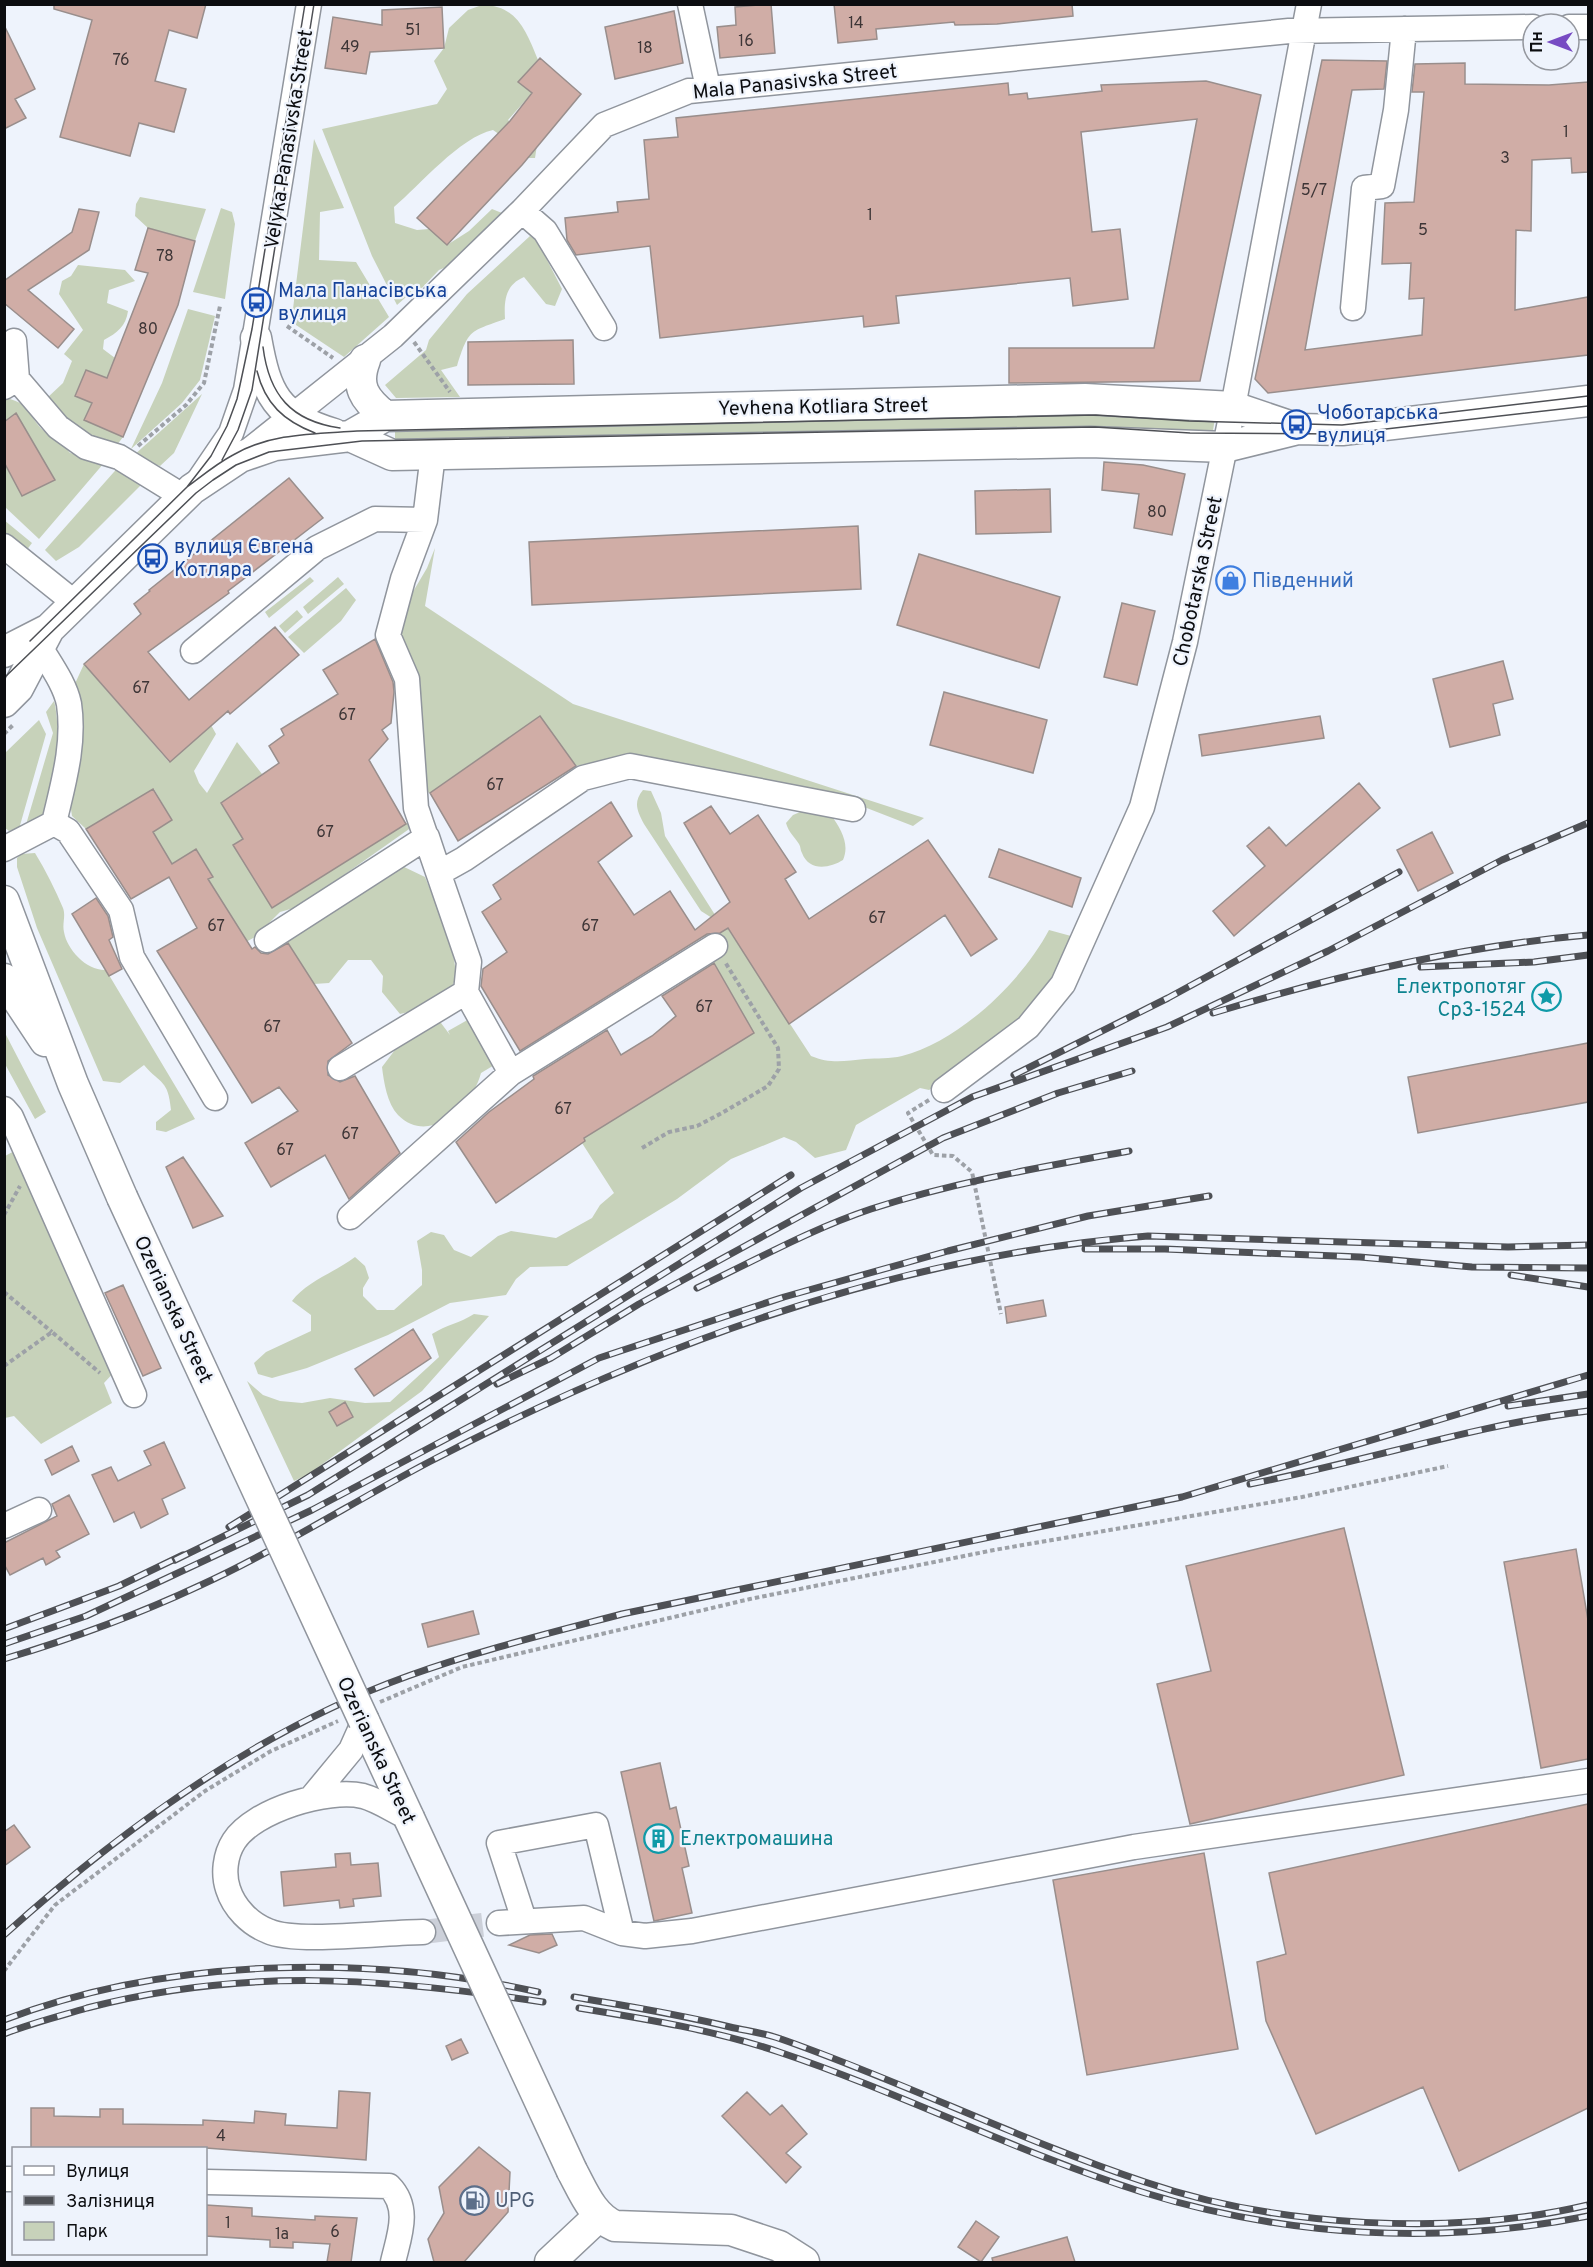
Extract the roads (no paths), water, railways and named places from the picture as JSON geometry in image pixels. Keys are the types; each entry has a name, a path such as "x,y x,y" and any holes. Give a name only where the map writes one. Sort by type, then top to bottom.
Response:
{"main road":[{"path":"256,338 267,387 282,409 292,417 316,428 346,436"},
{"path":"354,362 360,378 362,393 385,416"},
{"name":"Yevhena Kotliara Street","path":"188,493 240,458 275,445 346,436 385,416 1085,399 1233,407 1298,429"},
{"name":"Yevhena Kotliara Street","path":"346,436 392,455 1090,442 1225,447 1298,429 1342,430 1588,401"},
{"name":"Velyka Panasivska Street","path":"4,702 18,688 44,638 75,603 188,493"},
{"name":"Velyka Panasivska Street","path":"4,652 44,638"},
{"name":"Ozerianska Street","path":"4,901 73,1084 122,1197 572,2171 584,2195 599,2216"},
{"name":"Ozerianska Street","path":"4,979 73,1084"},
{"path":"550,2262 599,2216 615,2226 680,2226 731,2230 779,2246 804,2262"}],"street":[{"path":"690,4 708,88"},
{"name":"Chobotarska Street","path":"944,1090 1028,1027 1063,984 1142,807 1185,642 1233,407 1309,4"},
{"name":"Velyka Panasivska Street","path":"188,493 223,446 234,425 246,390 307,5"},
{"name":"Mala Panasivska Street","path":"240,458 292,417 522,211 604,125 689,91 1303,30 1521,27"},
{"path":"1353,308 1364,188 1382,186 1396,110 1404,29"},
{"path":"522,211 545,231 604,328"},
{"path":"14,341 11,383 58,427 86,447 119,457 188,493"},
{"path":"433,453 424,520 403,579 388,635 407,679 416,808 469,962 466,992 511,1073"},
{"path":"193,651 317,548 375,519 424,520"},
{"path":"4,546 75,603"},
{"path":"4,849 54,823 70,754 69,703 44,638"},
{"path":"439,873 464,860 583,778 630,766 853,809"},
{"path":"54,823 68,831 121,910 132,957 215,1098"},
{"path":"267,940 427,837"},
{"path":"350,1217 511,1073 715,946"},
{"path":"340,1068 466,992"},
{"path":"4,1109 11,1117 132,1389"},
{"path":"4,1526 39,1510"},
{"path":"313,1796 351,1750 360,1715"},
{"path":"499,1923 584,1918 622,1933 645,1936 692,1931 1134,1847 1588,1781"},
{"path":"409,1818 363,1796 313,1796 269,1814 234,1840 226,1865 225,1880 238,1909 268,1932 290,1937 423,1932"},
{"path":"524,1920 499,1843 596,1825 622,1933"},
{"path":"207,2182 389,2186 400,2199 402,2208 393,2262"}],"tunnel":[{"path":"423,1932 499,1923"}],"tram line":[{"path":"30,641 187,487 211,456 227,426 237,399 252,329 305,4"},
{"path":"222,460 238,430 252,390 314,4"},
{"path":"263,347 271,379 285,403 308,419 340,428"},
{"path":"257,371 265,393 277,410 294,423 315,433"},
{"path":"187,487 221,462 262,442 325,433 1096,415 1189,421 1342,425 1588,396"},
{"path":"4,678 196,493 236,465 269,452 362,441 1095,427 1190,433 1342,434 1588,406"}],"railway":[{"path":"175,1560 308,1495 801,1188 972,1097 1167,1027 1328,951 1502,860 1588,823"},
{"path":"1014,1075 1168,998 1399,872"},
{"path":"1213,1013 1399,964 1493,947 1588,935"},
{"path":"1421,967 1534,962 1588,955"},
{"path":"497,1384 551,1358 639,1304 943,1138 1058,1093 1132,1071"},
{"path":"697,1288 805,1236 871,1209 967,1183 1129,1151"},
{"path":"229,1527 791,1175"},
{"path":"4,1644 86,1616 312,1510 599,1358 784,1297 948,1251 1088,1216 1209,1196"},
{"path":"4,1659 104,1626 201,1585 259,1556 429,1462 600,1380 688,1344 868,1285 960,1263 1053,1247 1148,1236 1508,1247 1588,1245"},
{"path":"1085,1249 1165,1249 1360,1257 1472,1267 1588,1268"},
{"path":"1511,1275 1588,1287"},
{"path":"4,1935 96,1857 194,1786 298,1724 352,1698 408,1676 487,1650 622,1614 1182,1497 1588,1375"},
{"path":"1508,1406 1588,1394"},
{"path":"1250,1484 1461,1434 1588,1411"},
{"path":"4,1629 119,1586 183,1555"},
{"path":"4,2020 67,1999 132,1984 200,1973 269,1968 406,1971 538,1992"},
{"path":"4,2034 87,2008 145,1995 202,1986 258,1982 370,1983 427,1987 543,2002"},
{"path":"574,1997 672,2014 775,2037 1099,2166 1196,2197 1251,2209 1307,2217 1423,2224 1536,2215 1588,2205"},
{"path":"579,2008 680,2026 754,2044 825,2068 1096,2176 1142,2192 1252,2219 1364,2232 1420,2233 1476,2231 1588,2216"}],"place":[{"name":"Мала Панасівська вулиця","path":"257,302"},
{"name":"Чоботарська вулиця","path":"1296,424"},
{"name":"вулиця Євгена Котляра","path":"153,558"},
{"name":"Південний","path":"1231,580"},
{"name":"Електропотяг Ср3-1524","path":"1547,997"},
{"name":"Електромашина","path":"659,1838"},
{"name":"UPG","path":"474,2200"}]}
